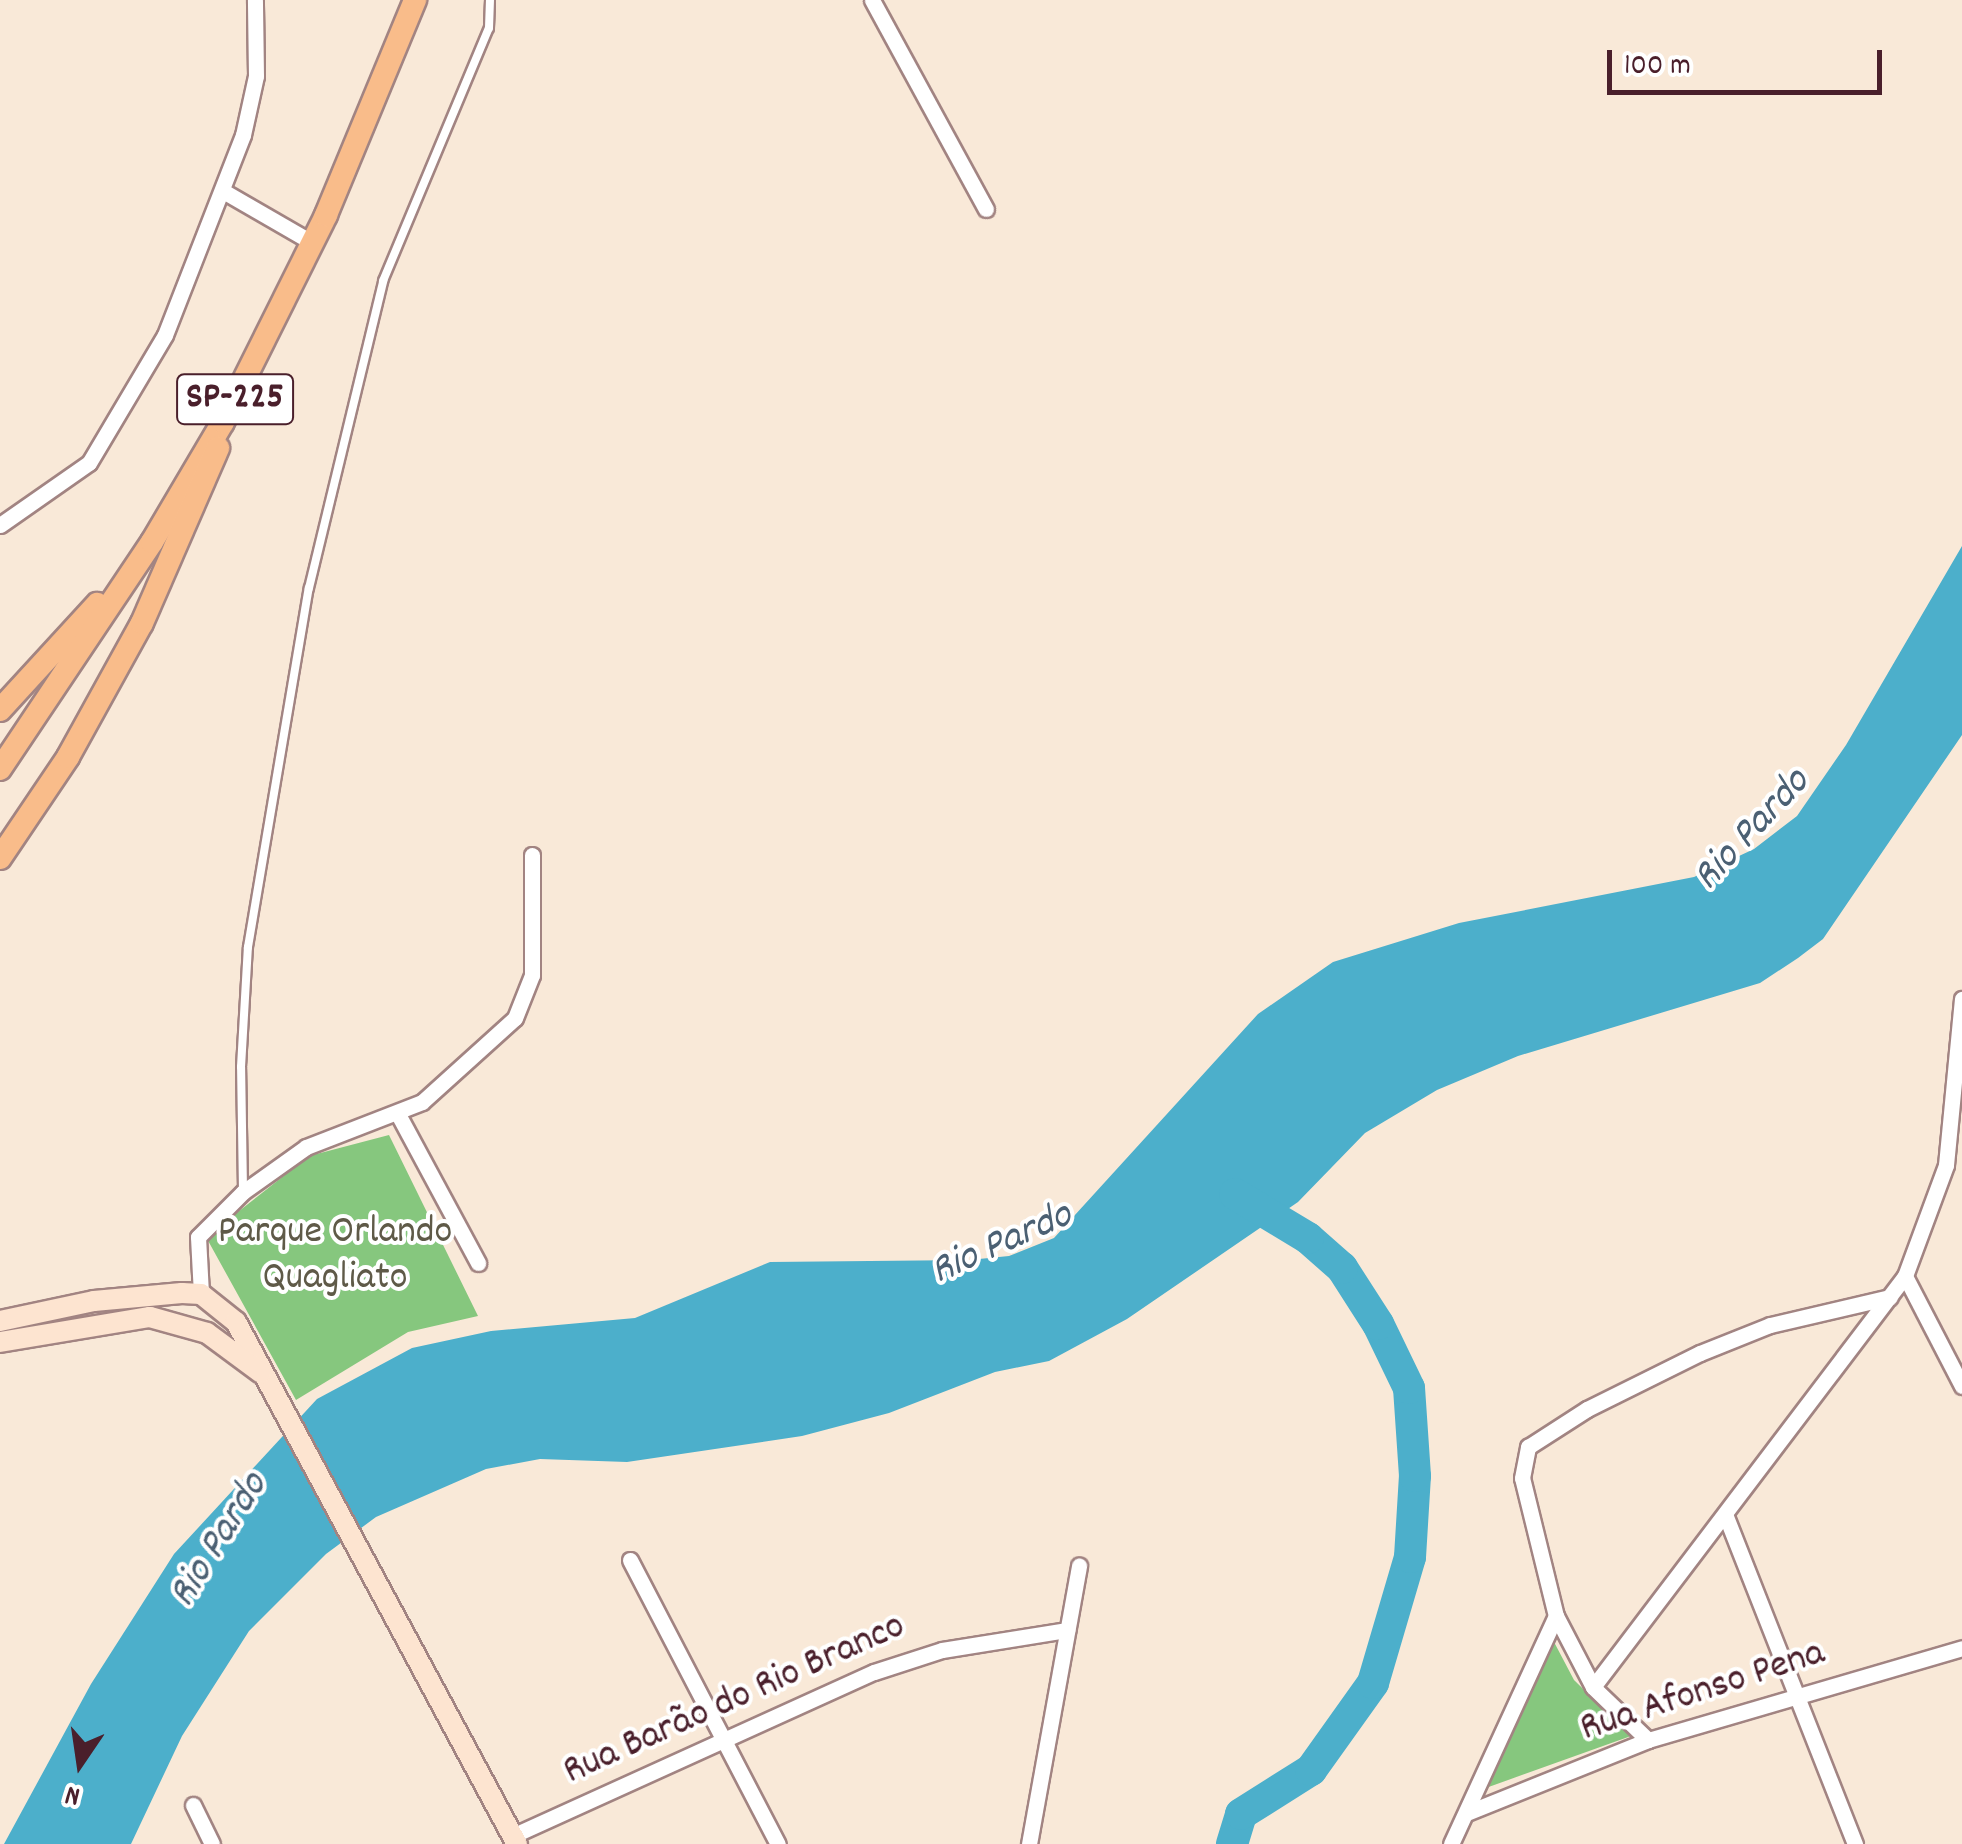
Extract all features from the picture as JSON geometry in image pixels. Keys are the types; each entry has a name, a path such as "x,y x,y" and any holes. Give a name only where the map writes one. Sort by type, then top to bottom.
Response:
{"main road":[{"name":"SP-225","path":"0,769 152,542 223,422 313,243 415,0"},
{"path":"0,858 68,757 142,623 203,491 223,422"},
{"path":"0,710 152,542"},
{"path":"0,1321 94,1301 202,1294 236,1322 508,1841"},
{"path":"0,1342 150,1317 207,1333 263,1374"}],"street":[{"path":"0,525 68,481 113,432 165,336 224,192 256,76 255,0"},
{"path":"872,0 986,209"},
{"path":"224,192 313,243"},
{"path":"202,1294 198,1237 243,1192 306,1147 399,1116 449,1082 525,1000 534,948 532,855"},
{"path":"1593,1688 1905,1276 1936,1203 1957,1117 1951,1072 1962,998"},
{"path":"399,1116 478,1263"},
{"path":"1905,1276 1962,1386"},
{"path":"1648,1740 1593,1688 1556,1616 1522,1478 1528,1447 1586,1409 1700,1352 1770,1325 1890,1298"},
{"path":"1725,1514 1855,1844"},
{"path":"630,1560 778,1844"},
{"path":"1029,1844 1079,1564"},
{"path":"1451,1844 1556,1616"},
{"name":"Rua Barão do Rio Branco","path":"508,1841 909,1660 1067,1630"},
{"name":"Rua Afonso Pena","path":"1469,1812 1648,1740 1962,1648"},
{"path":"194,1805 212,1844"}],"lane":[{"path":"243,1192 240,1067 248,948 309,588 384,282 489,28 490,0"}],"green space":[{"name":"Parque Orlando Quagliato","path":"389,1135 478,1316 408,1332 296,1400 206,1237 309,1156"},
{"path":"1554,1642 1574,1680 1631,1736 1483,1789"}],"water":[{"name":"Rio Pardo","path":"1962,546 1962,735 1823,939 1798,958 1760,983 1518,1056 1437,1090 1365,1133 1298,1202 1127,1319 1049,1361 995,1372 889,1413 802,1436 627,1462 540,1459 486,1469 376,1517 326,1554 249,1631 182,1736 131,1844 4,1844 91,1684 174,1554 317,1399 412,1348 491,1331 635,1318 770,1262 969,1260 1009,1256 1054,1238 1258,1014 1333,962 1459,923 1694,877 1754,849 1797,816 1846,745"}],"waterway":[{"path":"1232,1844 1241,1814 1311,1770 1373,1683 1410,1557 1415,1476 1409,1388 1378,1324 1342,1268 1308,1238 1235,1194"}]}
